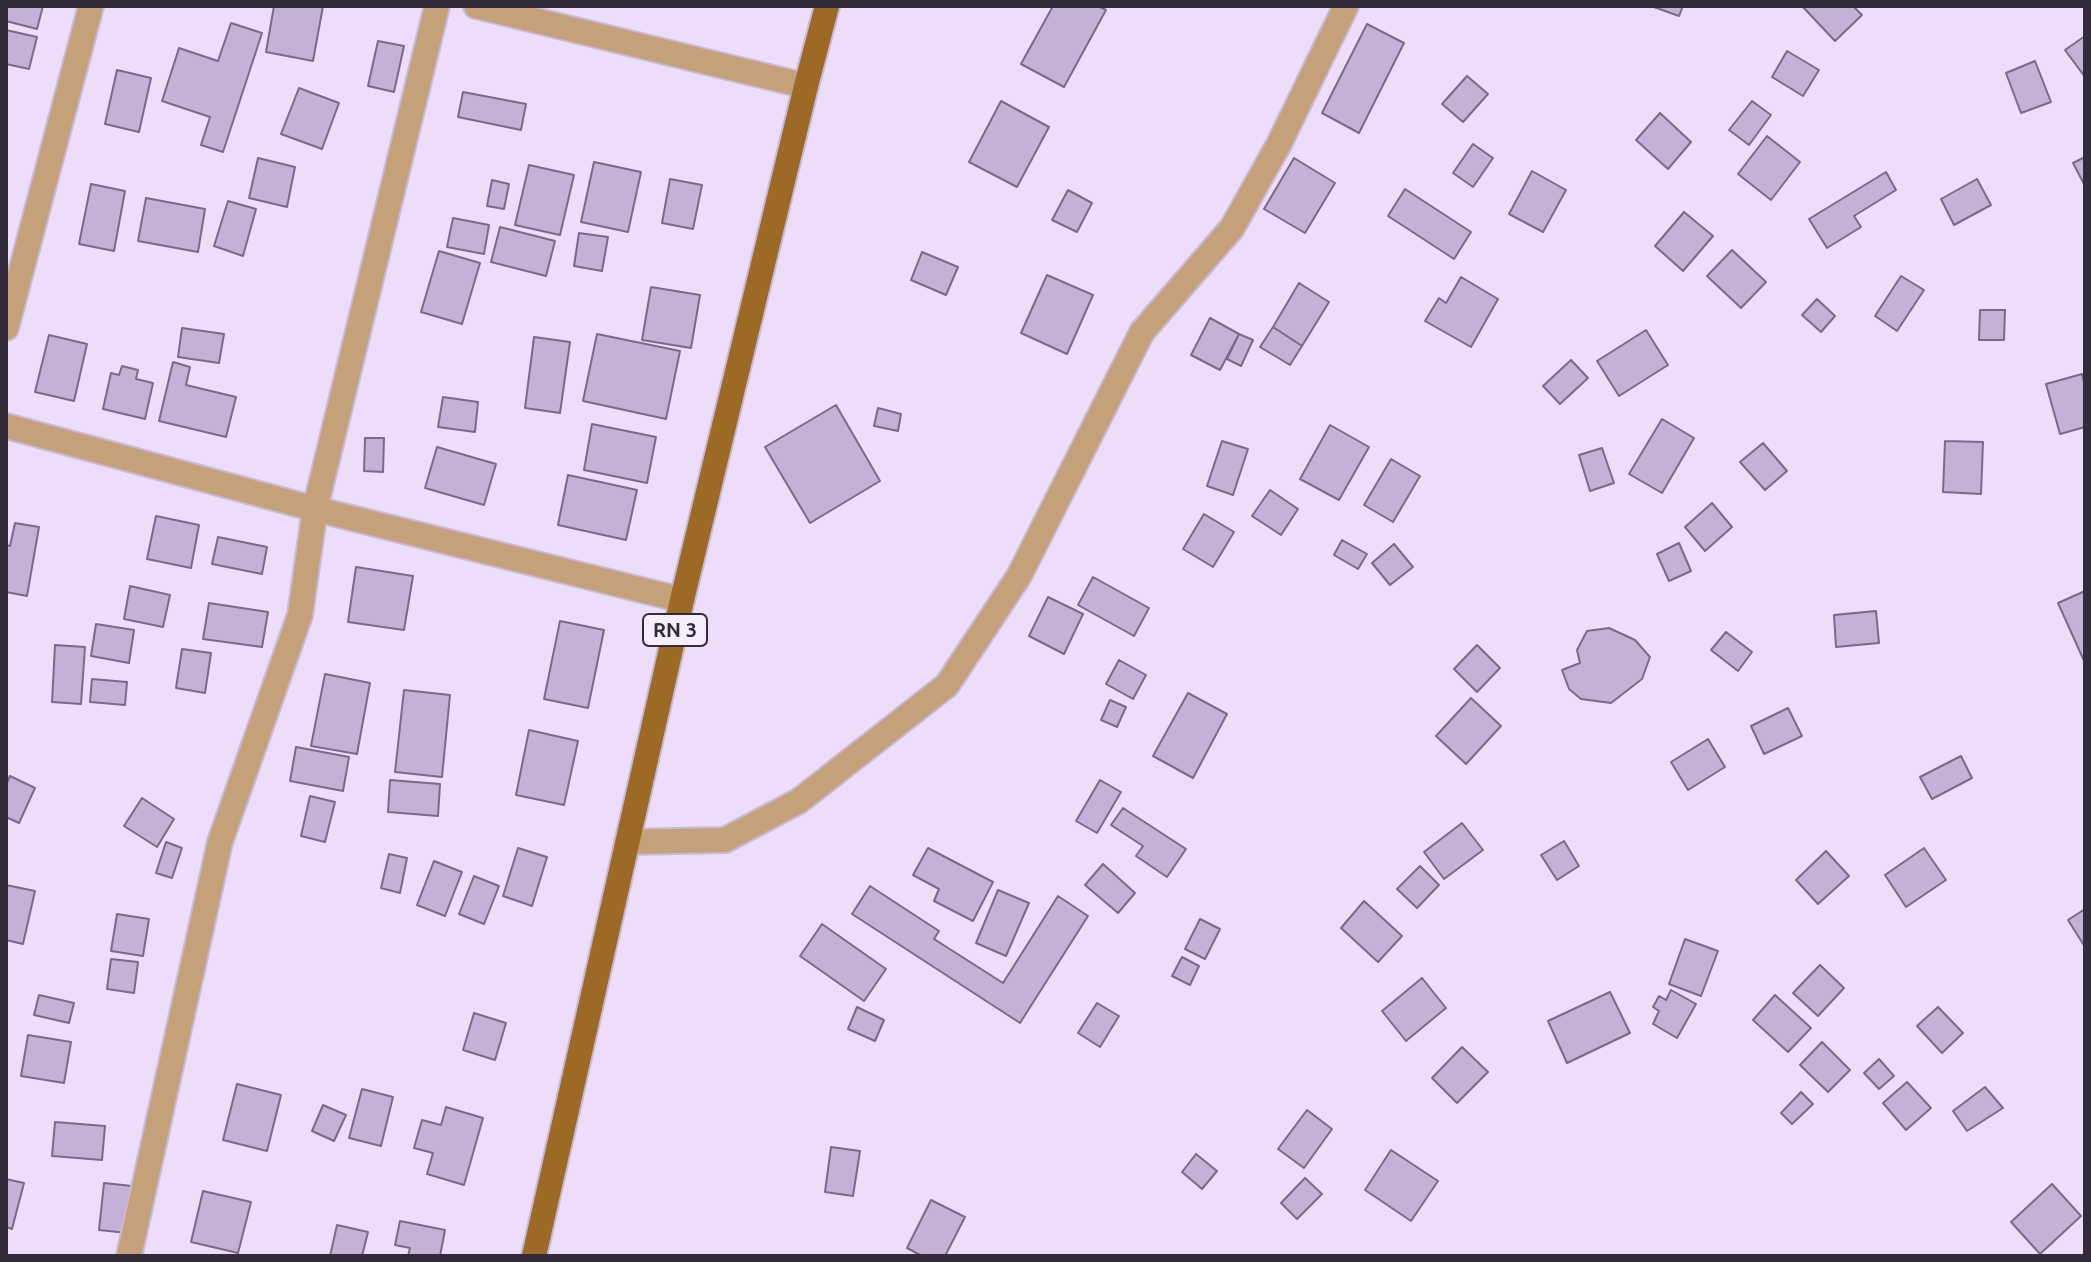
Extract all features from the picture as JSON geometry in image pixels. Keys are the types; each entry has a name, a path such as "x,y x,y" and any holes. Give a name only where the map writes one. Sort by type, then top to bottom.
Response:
{"main road":[{"name":"RN 3","path":"534,1256 682,600 827,6"}],"street":[{"path":"6,328 91,6"},
{"path":"129,1256 220,842 300,615 315,509 437,6"},
{"path":"476,6 806,86"},
{"path":"627,842 725,840 799,801 947,685 1019,576 1142,332 1232,228 1279,144 1346,6"},
{"path":"6,426 315,509 682,600"}],"building":[{"path":"6,6 43,6 37,29 6,21"},
{"path":"274,6 323,6 313,61 266,52"},
{"path":"1053,6 1098,6 1106,10 1064,87 1021,64"},
{"path":"1651,6 1683,6 1679,16"},
{"path":"1802,6 1853,6 1862,15 1835,41"},
{"path":"231,23 262,33 223,152 201,145 210,117 162,101 179,48 218,61"},
{"path":"1367,24 1404,43 1359,133 1322,113"},
{"path":"6,30 37,37 29,69 6,64"},
{"path":"2085,36 2085,77 2065,50"},
{"path":"378,41 404,46 394,92 368,86"},
{"path":"1787,51 1819,70 1803,96 1772,77"},
{"path":"2035,61 2051,102 2021,113 2006,73"},
{"path":"117,70 151,78 139,132 105,124"},
{"path":"1467,76 1488,94 1463,122 1442,104"},
{"path":"299,88 339,103 322,149 281,134"},
{"path":"463,92 526,104 521,130 458,117"},
{"path":"1001,101 1049,127 1017,187 969,162"},
{"path":"1752,101 1771,115 1749,145 1729,130"},
{"path":"1660,113 1691,142 1668,169 1636,140"},
{"path":"1767,136 1800,162 1771,200 1738,174"},
{"path":"1473,144 1493,158 1473,187 1453,173"},
{"path":"2085,157 2085,186 2073,163"},
{"path":"258,158 295,167 287,207 249,198"},
{"path":"1294,158 1335,183 1305,233 1264,209"},
{"path":"594,162 641,172 628,232 581,222"},
{"path":"529,165 574,175 560,235 515,225"},
{"path":"1532,171 1566,190 1543,232 1509,214"},
{"path":"1886,172 1896,190 1854,216 1861,227 1827,248 1809,219"},
{"path":"670,179 702,185 693,229 662,223"},
{"path":"1977,179 1991,205 1954,225 1941,199"},
{"path":"492,180 509,184 504,209 487,206"},
{"path":"91,184 125,191 114,251 79,244"},
{"path":"1405,189 1471,232 1454,259 1388,216"},
{"path":"1068,190 1092,203 1077,232 1052,220"},
{"path":"146,198 205,209 198,252 138,241"},
{"path":"228,201 256,209 243,256 214,246"},
{"path":"1684,212 1713,236 1683,271 1655,246"},
{"path":"453,218 489,225 484,254 447,247"},
{"path":"500,227 555,241 546,276 491,262"},
{"path":"579,233 608,237 602,271 574,266"},
{"path":"1732,250 1766,282 1741,308 1707,276"},
{"path":"439,251 480,263 462,324 421,312"},
{"path":"922,252 958,267 946,295 911,280"},
{"path":"1047,275 1093,295 1067,354 1021,333"},
{"path":"1901,276 1924,290 1897,331 1875,316"},
{"path":"1461,277 1498,299 1471,347 1425,321 1439,298 1446,303"},
{"path":"1299,283 1329,302 1302,346 1273,327"},
{"path":"651,287 700,295 691,348 642,340"},
{"path":"1817,299 1835,316 1821,332 1802,315"},
{"path":"1980,310 2005,310 2004,340 1979,340"},
{"path":"1210,318 1239,334 1220,370 1191,355"},
{"path":"1273,327 1302,346 1290,365 1260,347"},
{"path":"182,328 224,334 219,363 178,357"},
{"path":"1646,330 1668,365 1619,396 1597,361"},
{"path":"597,334 680,351 666,419 583,401"},
{"path":"1239,334 1253,340 1241,366 1227,359"},
{"path":"49,335 87,344 74,401 35,392"},
{"path":"534,337 570,342 560,413 525,408"},
{"path":"1571,360 1588,378 1560,404 1543,386"},
{"path":"173,362 190,367 186,385 236,397 226,437 159,421"},
{"path":"122,366 138,370 136,379 153,383 145,419 103,409 111,373 119,375"},
{"path":"2082,374 2085,427 2060,434 2046,384"},
{"path":"443,397 478,402 475,432 438,427"},
{"path":"836,405 880,481 810,523 765,447"},
{"path":"878,408 901,414 898,431 874,426"},
{"path":"1662,419 1694,438 1662,493 1629,474"},
{"path":"592,424 656,437 647,483 584,470"},
{"path":"1330,425 1369,447 1339,500 1300,479"},
{"path":"365,438 384,438 383,472 364,471"},
{"path":"1222,441 1248,449 1233,495 1207,486"},
{"path":"1945,441 1983,442 1981,494 1943,492"},
{"path":"1763,443 1787,471 1765,490 1740,462"},
{"path":"437,447 496,464 484,505 425,488"},
{"path":"1602,448 1614,483 1590,491 1579,455"},
{"path":"1391,459 1420,476 1393,522 1364,505"},
{"path":"568,475 637,490 626,540 558,525"},
{"path":"1270,490 1298,509 1281,535 1252,516"},
{"path":"1712,503 1732,527 1705,551 1685,527"},
{"path":"1204,514 1234,532 1213,567 1183,549"},
{"path":"156,516 199,525 191,568 147,559"},
{"path":"15,523 39,527 27,596 6,592 6,545 10,546"},
{"path":"218,537 267,547 262,574 212,564"},
{"path":"1342,540 1367,554 1358,569 1334,555"},
{"path":"1679,543 1691,571 1669,581 1657,554"},
{"path":"1394,544 1413,567 1390,585 1372,563"},
{"path":"356,567 413,576 404,630 348,622"},
{"path":"1093,577 1149,608 1134,636 1078,605"},
{"path":"130,586 170,595 163,627 124,619"},
{"path":"2085,591 2085,663 2058,603"},
{"path":"1048,597 1083,614 1064,654 1029,636"},
{"path":"209,603 268,612 262,647 203,639"},
{"path":"1876,611 1879,643 1836,647 1834,615"},
{"path":"560,621 604,630 588,708 544,699"},
{"path":"96,624 134,630 129,663 91,656"},
{"path":"1609,628 1635,640 1650,657 1642,679 1611,703 1581,699 1569,689 1562,670 1580,663 1577,650 1587,631"},
{"path":"1726,632 1752,652 1738,671 1711,650"},
{"path":"55,645 85,647 81,704 52,702"},
{"path":"1477,645 1500,668 1477,692 1454,669"},
{"path":"182,649 211,653 205,693 176,688"},
{"path":"1119,660 1146,675 1133,699 1106,684"},
{"path":"325,674 370,683 357,754 311,746"},
{"path":"92,679 127,682 125,705 90,702"},
{"path":"404,690 450,695 442,777 395,772"},
{"path":"1188,693 1227,714 1193,778 1153,756"},
{"path":"1471,698 1501,726 1466,764 1436,736"},
{"path":"1110,700 1126,707 1117,727 1101,720"},
{"path":"1788,708 1802,736 1764,754 1751,726"},
{"path":"529,730 578,741 564,805 516,795"},
{"path":"1708,739 1725,767 1688,790 1671,762"},
{"path":"296,747 349,757 343,791 290,781"},
{"path":"1961,756 1972,778 1932,799 1920,777"},
{"path":"10,776 35,788 19,823 6,817 6,785"},
{"path":"390,780 440,784 438,816 388,812"},
{"path":"1100,780 1121,792 1097,833 1076,821"},
{"path":"310,796 335,802 325,842 301,836"},
{"path":"142,798 174,819 157,847 124,826"},
{"path":"1123,808 1186,849 1167,877 1136,856 1143,846 1111,825"},
{"path":"1462,823 1483,850 1444,879 1424,852"},
{"path":"1564,841 1579,866 1557,880 1541,855"},
{"path":"166,842 182,848 172,878 156,873"},
{"path":"518,848 547,857 532,906 503,896"},
{"path":"928,848 993,882 973,921 934,901 939,889 913,875"},
{"path":"1924,848 1946,880 1906,907 1885,875"},
{"path":"1826,851 1849,876 1818,904 1796,880"},
{"path":"389,854 407,858 400,893 381,888"},
{"path":"434,861 462,872 445,916 417,905"},
{"path":"1103,864 1135,893 1118,913 1085,885"},
{"path":"1420,866 1439,885 1417,908 1397,889"},
{"path":"474,876 499,886 484,924 459,914"},
{"path":"6,885 35,891 23,944 6,940"},
{"path":"870,886 939,931 934,939 1003,983 1058,896 1088,916 1020,1023 852,914"},
{"path":"998,890 1029,903 1006,956 976,943"},
{"path":"1364,901 1402,936 1378,962 1341,928"},
{"path":"2085,909 2085,947 2068,920"},
{"path":"117,914 149,919 143,956 111,951"},
{"path":"1200,919 1220,929 1205,959 1185,949"},
{"path":"822,924 886,969 864,1001 800,956"},
{"path":"1685,939 1718,951 1701,996 1669,984"},
{"path":"1182,957 1199,966 1190,985 1172,976"},
{"path":"111,959 138,962 134,993 107,989"},
{"path":"1820,965 1844,988 1818,1016 1793,993"},
{"path":"1422,978 1446,1008 1406,1041 1382,1011"},
{"path":"1671,990 1696,1004 1677,1038 1653,1024 1659,1011 1653,1007 1659,996 1666,1000"},
{"path":"1610,992 1630,1033 1567,1063 1548,1021"},
{"path":"39,995 74,1003 69,1023 34,1015"},
{"path":"1775,995 1811,1028 1788,1052 1753,1020"},
{"path":"1097,1003 1119,1016 1100,1047 1078,1033"},
{"path":"857,1007 884,1020 875,1041 848,1029"},
{"path":"1938,1007 1963,1033 1942,1053 1917,1026"},
{"path":"474,1013 506,1023 495,1060 463,1050"},
{"path":"28,1035 71,1042 64,1083 21,1076"},
{"path":"1822,1042 1850,1070 1828,1092 1800,1065"},
{"path":"1462,1047 1488,1072 1457,1103 1432,1078"},
{"path":"1879,1059 1894,1076 1879,1089 1864,1073"},
{"path":"1907,1082 1931,1108 1906,1130 1883,1103"},
{"path":"237,1084 281,1095 267,1151 223,1140"},
{"path":"1985,1087 2003,1108 1967,1131 1953,1111"},
{"path":"362,1089 393,1097 381,1146 349,1138"},
{"path":"1801,1092 1813,1104 1792,1124 1781,1113"},
{"path":"323,1105 346,1115 334,1141 312,1131"},
{"path":"446,1107 483,1118 464,1185 427,1174 433,1153 414,1148 422,1120 441,1125"},
{"path":"1307,1110 1332,1129 1304,1168 1278,1149"},
{"path":"55,1122 105,1126 102,1160 52,1156"},
{"path":"831,1147 860,1151 853,1196 825,1192"},
{"path":"1391,1150 1438,1181 1411,1221 1365,1190"},
{"path":"1196,1154 1217,1171 1202,1189 1182,1172"},
{"path":"1305,1178 1322,1194 1297,1219 1281,1203"},
{"path":"6,1179 24,1183 12,1229 6,1227"},
{"path":"104,1183 132,1186 127,1233 99,1230"},
{"path":"2052,1184 2081,1216 2040,1254 2011,1222"},
{"path":"203,1191 251,1202 238,1253 191,1242"},
{"path":"931,1200 965,1217 945,1256 922,1256 907,1248"},
{"path":"400,1221 445,1230 440,1256 408,1256 410,1248 395,1245"},
{"path":"337,1225 368,1232 362,1256 330,1256"}]}
